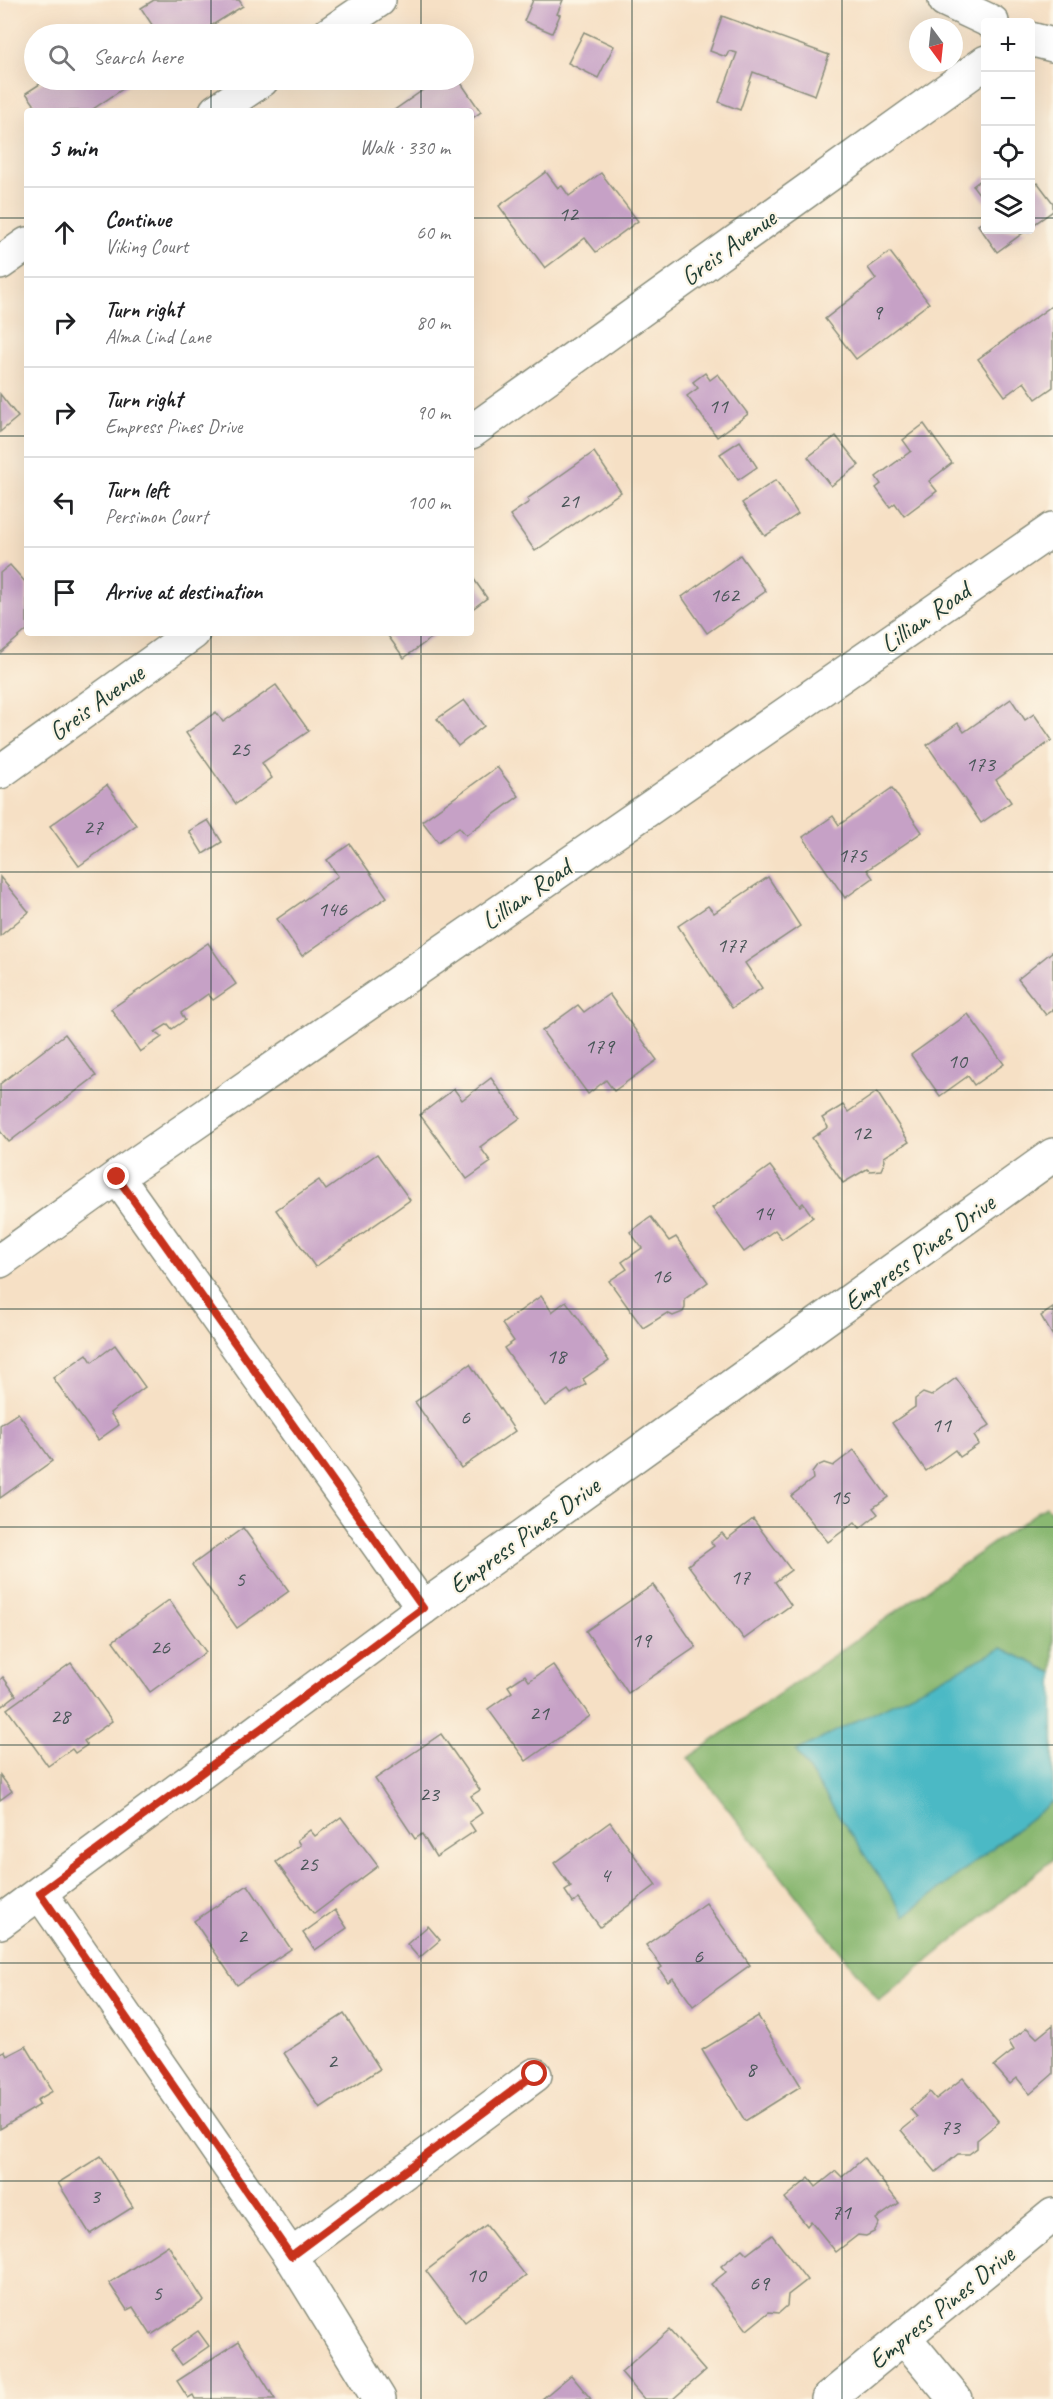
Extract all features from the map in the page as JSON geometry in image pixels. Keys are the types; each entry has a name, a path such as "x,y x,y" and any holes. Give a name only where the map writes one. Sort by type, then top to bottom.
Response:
{"street":[{"path":"344,24 379,0"},
{"path":"945,0 983,18"},
{"path":"1035,40 1053,45"},
{"name":"Greis Avenue","path":"474,430 981,66"},
{"path":"220,108 247,90"},
{"path":"0,263 24,246"},
{"name":"Lillian Road","path":"0,1261 117,1177 1053,529"},
{"name":"Greis Avenue","path":"0,772 189,636"},
{"name":"Empress Pines Drive","path":"0,1922 423,1608 1053,1155"},
{"path":"117,1177 423,1608"},
{"path":"40,1893 291,2256 380,2399"},
{"path":"291,2256 535,2074"},
{"name":"Empress Pines Drive","path":"828,2399 1053,2215"},
{"path":"904,2337 955,2399"}],"green space":[{"path":"1046,1506 1053,1513 1053,1673 1002,1648 906,1915 1053,1801 1053,1859 879,2001 688,1758"}],"water":[{"path":"1002,1648 1053,1673 1053,1801 905,1916 796,1751"}],"building":[{"path":"154,0 239,0 243,6 214,24 151,24 141,8"},
{"path":"533,0 563,0 557,14 560,15 552,33 524,21"},
{"path":"722,16 829,55 815,95 753,72 740,110 719,102 737,53 729,51 726,57 710,51"},
{"path":"584,32 614,46 598,78 568,63"},
{"path":"31,90 121,90 94,108 37,108 26,93"},
{"path":"423,90 466,90 481,112 474,117 474,108 397,108"},
{"path":"546,172 558,188 562,186 569,196 601,173 638,221 596,252 585,238 545,268 499,206"},
{"path":"981,180 981,196 973,186"},
{"path":"1038,183 1053,203 1053,211 1035,224 1035,185"},
{"path":"984,234 1022,234 997,252"},
{"path":"890,252 929,303 856,359 825,319 876,279 868,268"},
{"path":"1053,305 1053,387 1036,399 1024,382 1005,396 978,359"},
{"path":"705,373 710,380 718,374 748,414 717,437 687,396 698,388 693,382"},
{"path":"0,394 18,417 0,432"},
{"path":"924,424 952,463 929,481 937,491 904,516 895,503 890,507 876,488 881,484 876,477 911,451 903,440"},
{"path":"836,436 859,465 831,486 808,457"},
{"path":"740,441 757,467 738,480 720,454"},
{"path":"594,452 621,492 535,551 510,515 529,502 527,499"},
{"path":"776,480 798,514 765,536 742,503"},
{"path":"740,555 766,591 707,633 682,597"},
{"path":"10,565 24,581 24,633 0,653 0,573"},
{"path":"474,579 487,598 474,608"},
{"path":"388,636 434,636 404,658"},
{"path":"276,685 309,731 262,763 272,778 236,804 186,733 216,712 223,722"},
{"path":"1011,699 1025,720 1034,714 1052,740 996,780 1011,802 981,823 927,745 958,723 964,732"},
{"path":"464,700 484,726 458,746 437,719"},
{"path":"497,767 519,796 466,835 459,827 438,842 422,821"},
{"path":"107,785 136,825 79,866 50,826"},
{"path":"892,788 922,832 867,870 873,878 845,898 803,837 833,816 839,825"},
{"path":"208,820 222,842 203,854 189,831"},
{"path":"350,844 387,897 302,956 277,919 338,876 327,860"},
{"path":"0,877 29,912 0,936"},
{"path":"768,877 800,926 745,963 762,988 732,1008 678,926 708,906 714,913"},
{"path":"208,943 236,984 213,1000 208,994 181,1013 185,1020 172,1029 168,1024 155,1032 162,1037 140,1052 111,1009"},
{"path":"1053,951 1053,1010 1046,1015 1018,979"},
{"path":"609,994 657,1060 614,1091 606,1080 588,1094 542,1031 578,1005 584,1012"},
{"path":"968,1014 1004,1064 974,1085 968,1076 940,1096 911,1055"},
{"path":"65,1034 96,1076 9,1142 0,1131 0,1084"},
{"path":"491,1078 520,1118 480,1147 491,1162 467,1179 420,1115 454,1089 462,1100"},
{"path":"877,1092 909,1142 884,1157 885,1161 881,1170 867,1169 843,1183 812,1138 828,1127 822,1118 843,1105 848,1112"},
{"path":"377,1154 410,1200 315,1267 276,1210 319,1180 326,1190"},
{"path":"770,1166 800,1206 803,1203 813,1217 782,1239 775,1230 744,1252 712,1208"},
{"path":"651,1217 669,1241 676,1237 708,1282 685,1299 683,1312 673,1316 667,1313 643,1328 609,1281 627,1269 622,1262 642,1248 630,1232"},
{"path":"541,1296 552,1312 566,1301 609,1361 583,1379 586,1384 571,1394 568,1390 545,1406 504,1348 514,1341 502,1324"},
{"path":"1053,1308 1053,1336 1041,1316"},
{"path":"115,1345 145,1387 110,1413 119,1425 98,1440 53,1378 87,1354 92,1362"},
{"path":"470,1364 515,1431 461,1468 415,1402"},
{"path":"956,1378 990,1425 974,1436 979,1444 960,1457 955,1450 926,1471 892,1423 915,1407 915,1399 923,1393 931,1396"},
{"path":"18,1413 52,1461 0,1498 0,1425"},
{"path":"854,1450 888,1497 873,1508 878,1514 860,1528 855,1522 828,1542 791,1496 813,1479 812,1473 817,1466 824,1463 833,1466"},
{"path":"753,1519 791,1570 775,1582 791,1605 744,1639 688,1565 714,1546 711,1542 722,1533 727,1539"},
{"path":"243,1528 289,1591 237,1628 192,1565"},
{"path":"653,1585 696,1647 628,1693 586,1631"},
{"path":"169,1600 206,1652 150,1692 113,1641"},
{"path":"71,1663 112,1721 84,1741 87,1745 75,1753 72,1749 48,1766 7,1709"},
{"path":"553,1665 590,1716 526,1761 488,1709 512,1692 508,1686 525,1675 529,1681"},
{"path":"3,1677 16,1695 2,1706 0,1680"},
{"path":"441,1734 480,1790 471,1796 482,1813 469,1822 475,1831 436,1857 422,1834 415,1839 375,1779"},
{"path":"0,1775 12,1791 0,1800"},
{"path":"341,1817 378,1866 314,1914 276,1862 300,1845 297,1840 310,1830 315,1836"},
{"path":"610,1822 656,1885 600,1927 579,1899 573,1903 565,1891 571,1887 554,1863"},
{"path":"248,1885 291,1949 237,1985 194,1921"},
{"path":"706,1903 750,1965 693,2006 673,1978 668,1982 659,1969 662,1967 646,1945"},
{"path":"335,1910 347,1928 315,1950 303,1933"},
{"path":"428,1926 440,1940 419,1958 407,1944"},
{"path":"344,2014 380,2069 320,2108 284,2053"},
{"path":"758,2016 801,2086 745,2121 702,2050"},
{"path":"1053,2025 1053,2074 1030,2094 1017,2078 1010,2084 994,2066 1014,2050 1009,2042 1027,2028 1037,2038"},
{"path":"26,2046 53,2091 37,2100 40,2105 0,2129 0,2053 4,2051 7,2056"},
{"path":"963,2078 999,2122 977,2140 977,2148 969,2154 958,2154 936,2172 901,2130 917,2117 910,2109 930,2092 936,2099"},
{"path":"101,2156 133,2207 90,2234 58,2183"},
{"path":"864,2158 899,2203 876,2219 879,2223 874,2232 866,2236 858,2235 836,2252 811,2221 807,2226 785,2198 809,2178 816,2187 836,2171 842,2177"},
{"path":"486,2225 526,2276 465,2322 426,2271"},
{"path":"772,2235 807,2280 788,2295 787,2306 779,2313 769,2312 747,2330 711,2284 726,2272 721,2266 742,2249 747,2254"},
{"path":"168,2245 204,2301 151,2335 133,2307 127,2310 109,2283"},
{"path":"669,2330 705,2371 673,2399 644,2399 621,2372"},
{"path":"198,2331 209,2346 182,2365 171,2350"},
{"path":"239,2341 275,2399 195,2399 193,2395 188,2398 177,2381"},
{"path":"571,2375 591,2399 542,2399"}],"route":[{"path":"117,1177 423,1608 40,1893 291,2256 535,2074"}]}
